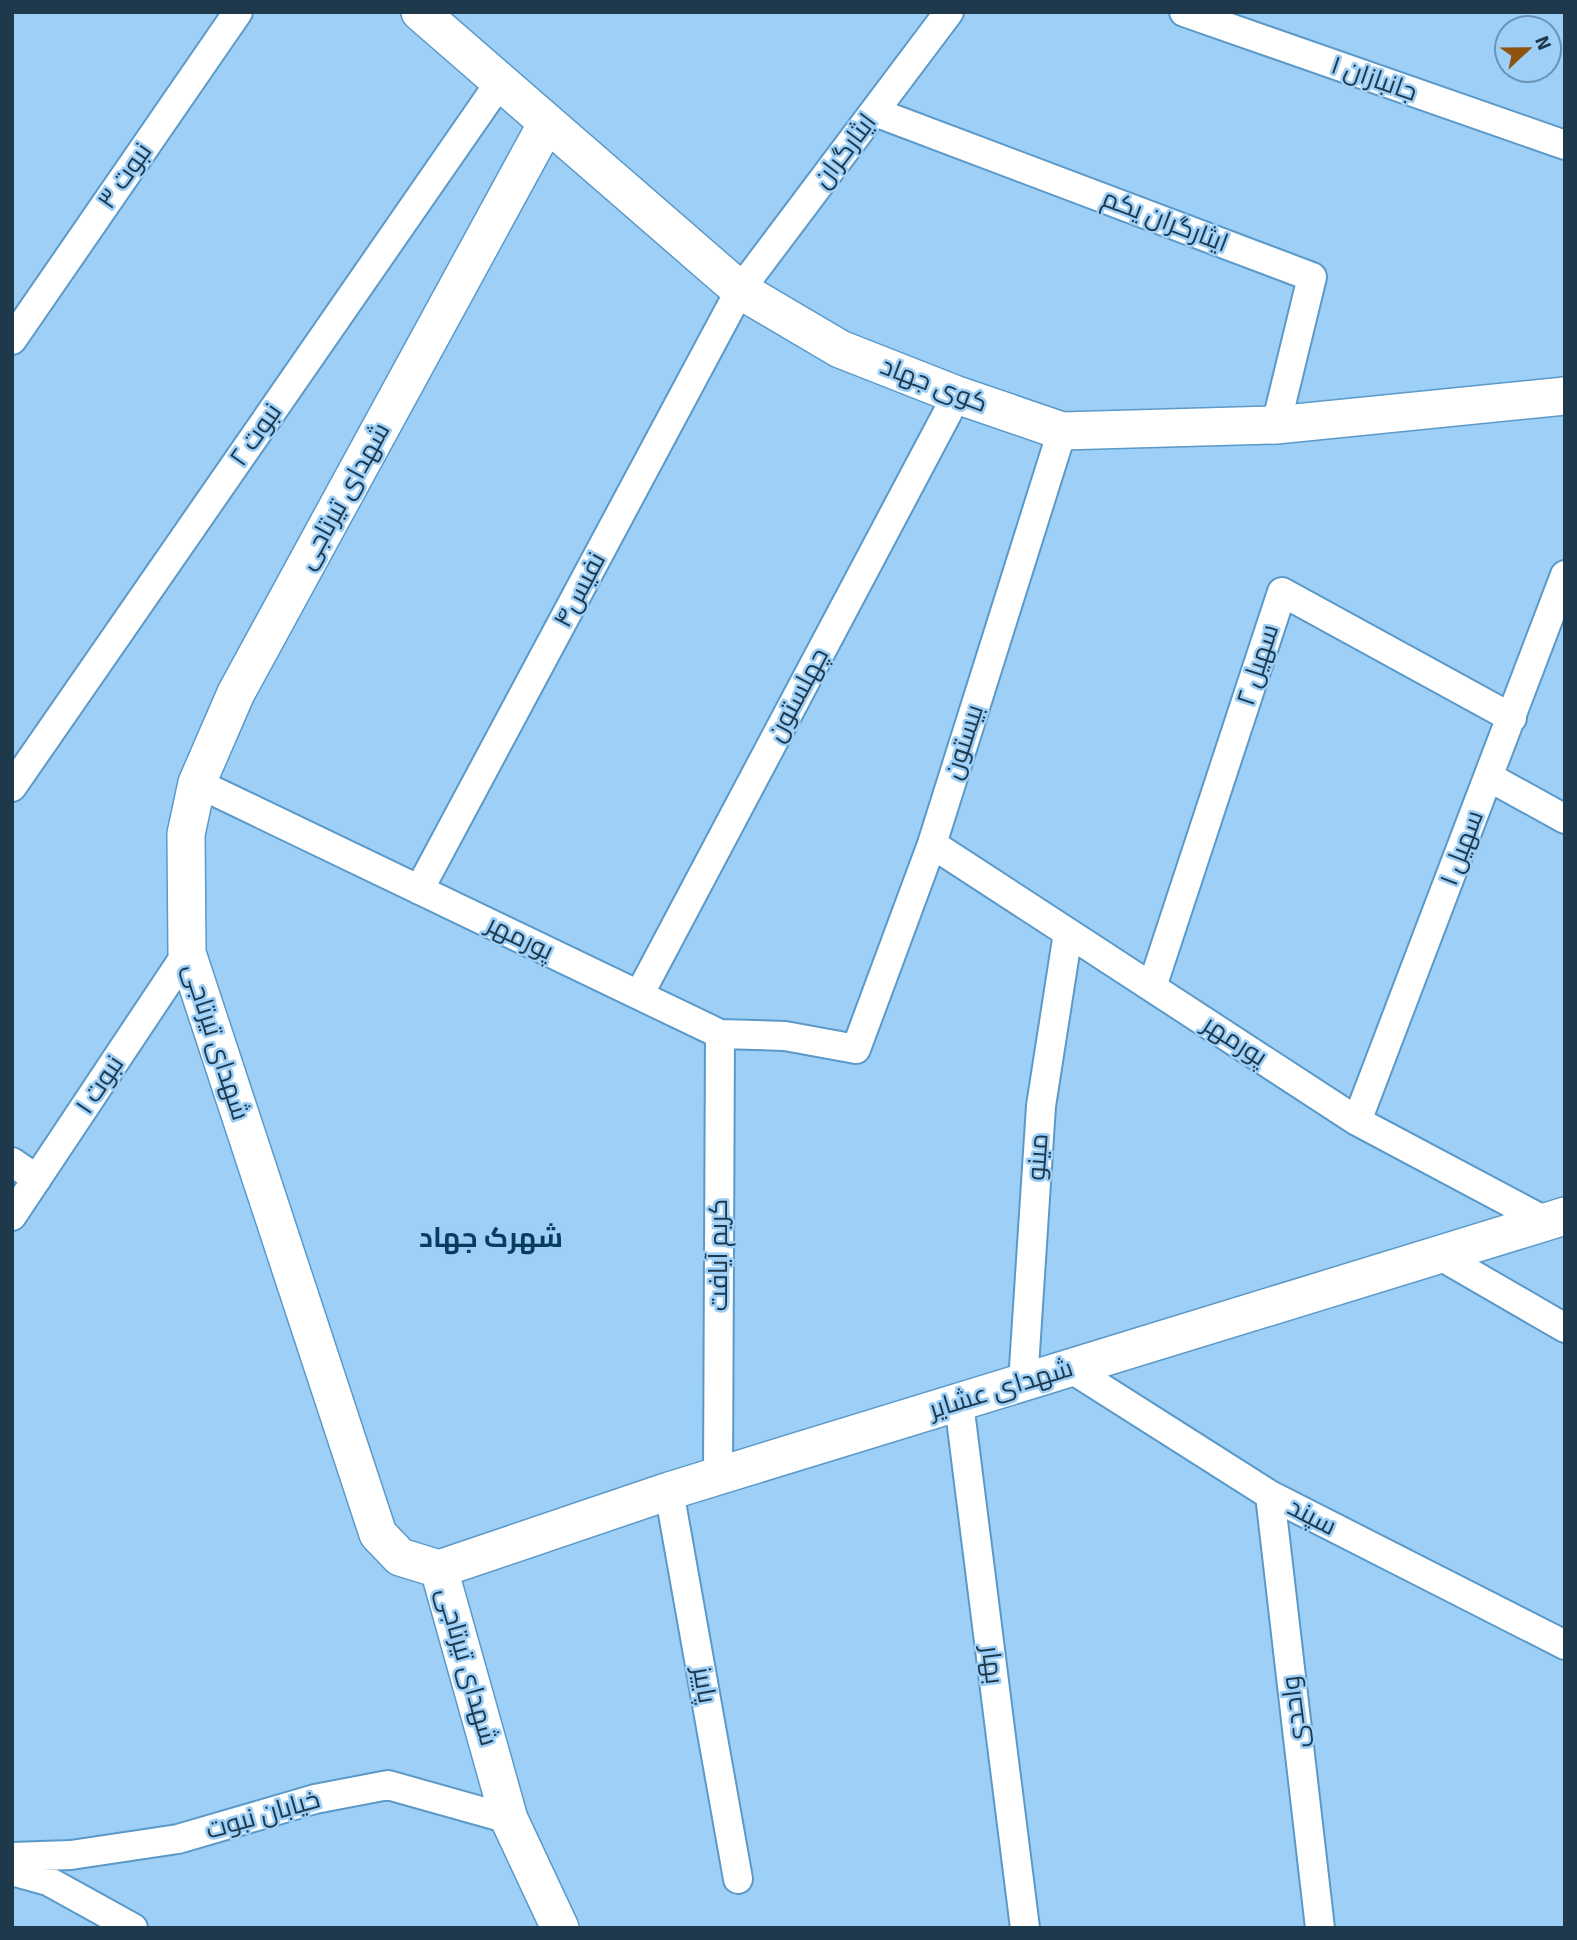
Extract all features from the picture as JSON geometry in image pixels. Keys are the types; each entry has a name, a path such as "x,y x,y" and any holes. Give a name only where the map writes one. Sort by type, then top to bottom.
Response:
{"street":[{"name":"نبوت ۳","path":"12,340 238,12"},
{"name":"کوی جهاد","path":"420,12 740,290 840,349 957,396 1062,431 1276,425 1565,396"},
{"name":"ایثارگران","path":"740,290 949,12"},
{"name":"جانبازان ۱","path":"1184,12 1565,145"},
{"name":"نبوت ۲","path":"12,788 500,82"},
{"name":"ایثارگران یکم","path":"875,112 1312,277 1276,425"},
{"name":"شهدای تیرتاجی","path":"547,123 236,693 197,783 186,834 187,953 378,1534 400,1557 439,1569 509,1819 561,1928"},
{"name":"نفیس۴","path":"419,890 740,290"},
{"name":"چهلستون","path":"639,995 957,396"},
{"name":"بیستون","path":"856,1049 932,844 1062,431"},
{"name":"سهیل ۱","path":"1357,1121 1565,575"},
{"name":"سهیل ۲","path":"1152,987 1282,592 1512,718"},
{"path":"1489,778 1565,819"},
{"name":"پورمهر","path":"197,783 720,1034 785,1037 856,1049"},
{"name":"پورمهر","path":"932,844 1357,1121 1556,1219"},
{"name":"مینو","path":"1023,1383 1041,1106 1068,933"},
{"name":"نبوت ۱","path":"12,1216 187,953"},
{"name":"کریم آیافت","path":"718,1476 720,1034"},
{"path":"12,1162 37,1179"},
{"name":"شهدای عشایر","path":"439,1569 669,1491 1556,1219"},
{"path":"1439,1255 1565,1328"},
{"name":"سپند","path":"1070,1368 1270,1495 1565,1645"},
{"name":"بهار","path":"959,1402 1025,1928"},
{"name":"پاییز","path":"669,1491 738,1879"},
{"name":"واحدی","path":"1270,1495 1320,1928"},
{"name":"خیابان نبوت","path":"12,1857 71,1855 177,1839 315,1799 388,1785 509,1819"},
{"path":"12,1871 48,1881 133,1928"}],"district":[{"name":"شهرک جهاد","path":"491,1238"}]}
